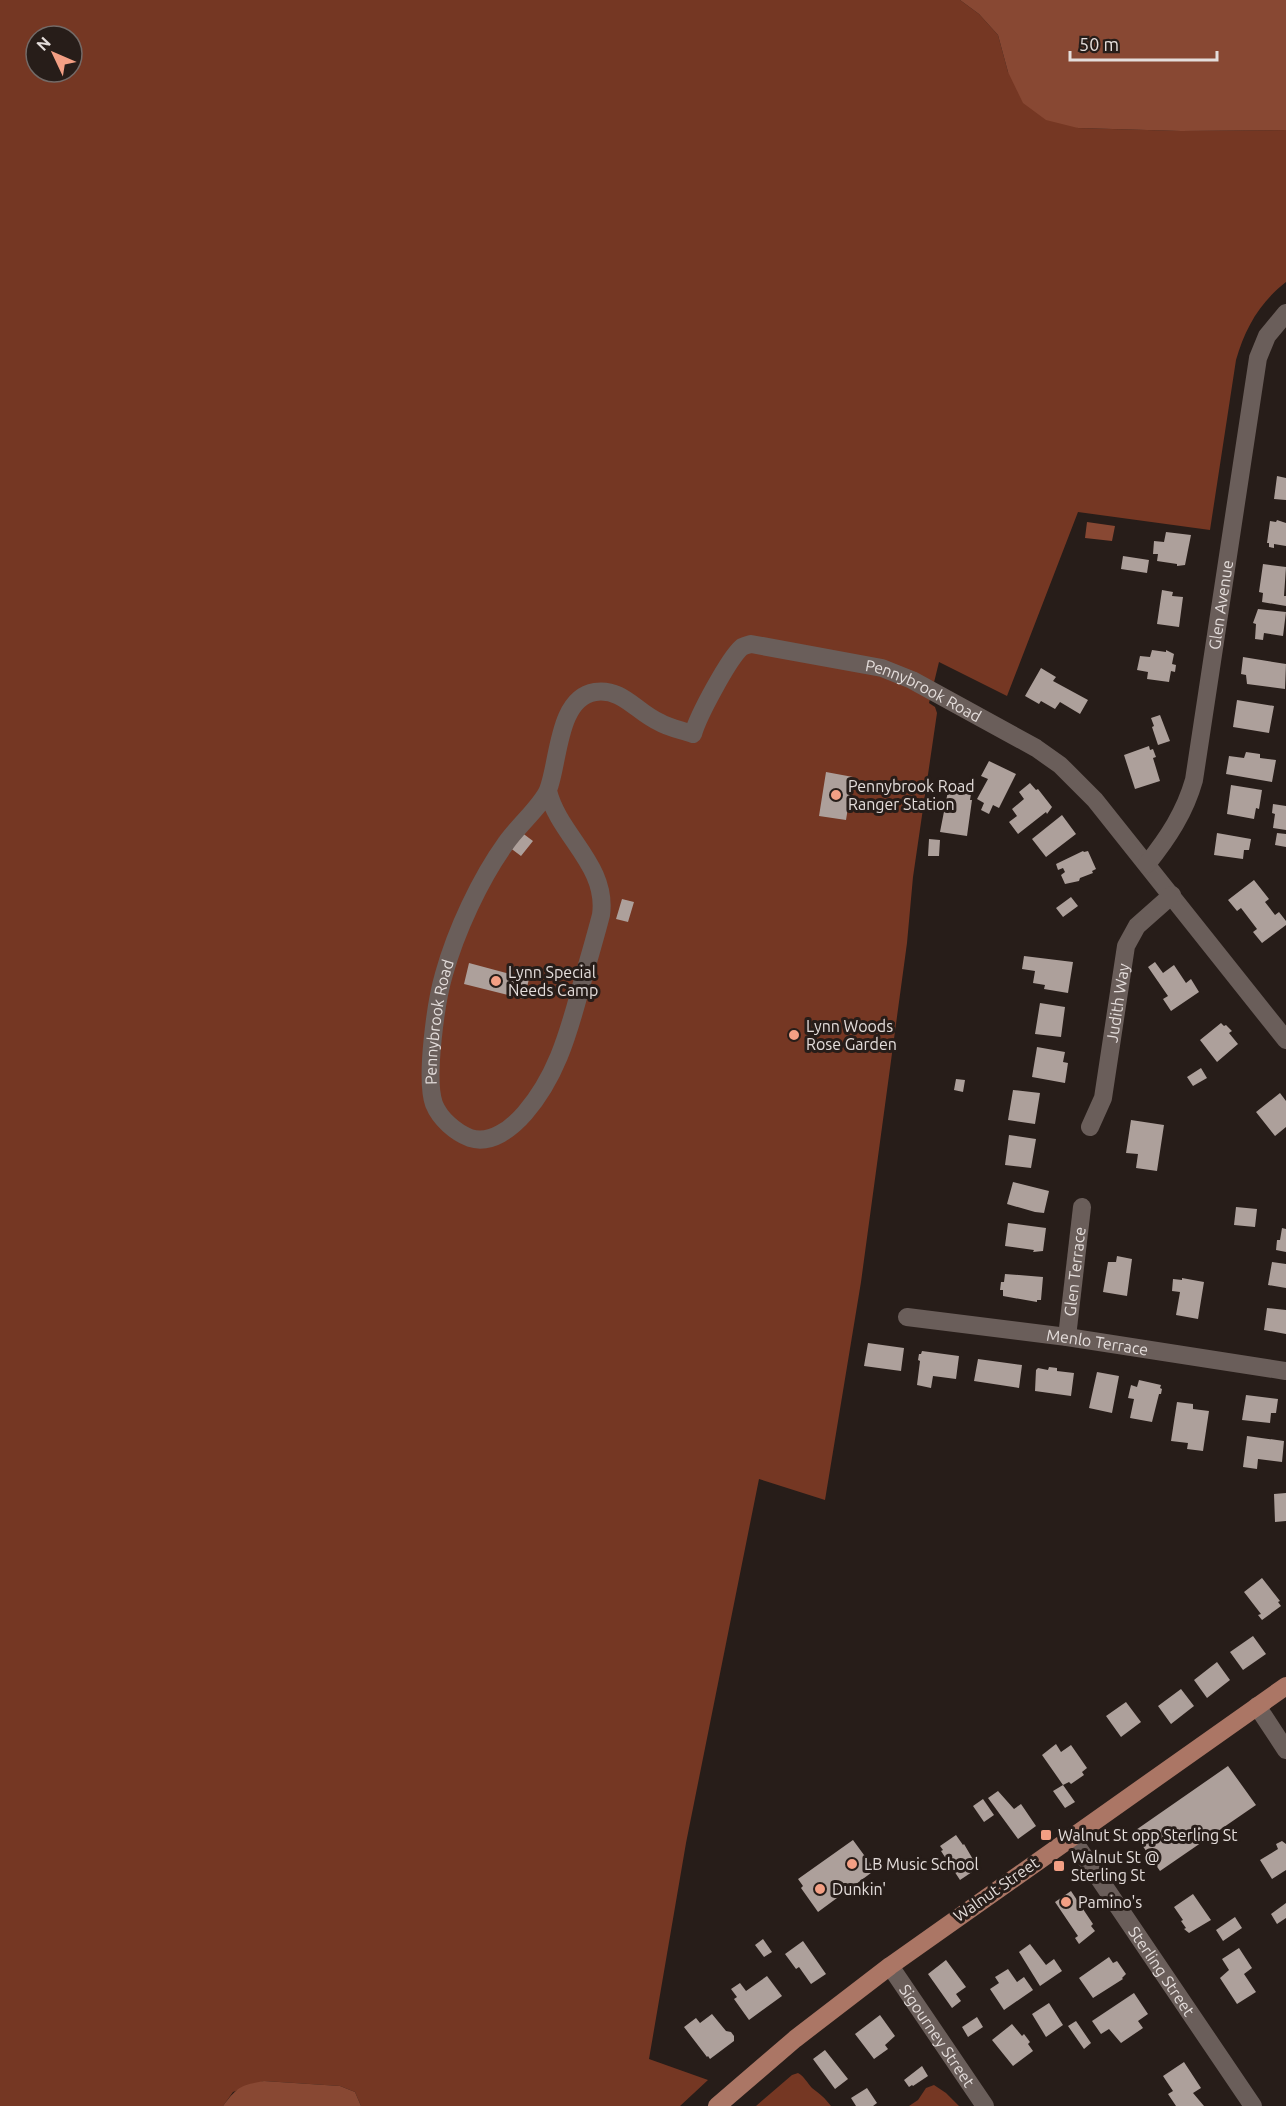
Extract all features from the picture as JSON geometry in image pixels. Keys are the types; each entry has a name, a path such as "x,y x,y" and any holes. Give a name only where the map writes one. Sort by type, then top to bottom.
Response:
{"main road":[{"name":"Walnut Street","path":"717,2106 795,2039 890,1966 1286,1686"}],"street":[{"name":"Glen Avenue","path":"1147,864 1172,830 1185,805 1194,780 1254,376 1258,358 1268,336 1286,313"},
{"name":"Pennybrook Road","path":"548,790 559,818 599,883 602,898 601,915 569,1029 550,1077 523,1115 504,1131 488,1138 471,1138 445,1121 435,1107 431,1091 435,1027 444,974 463,923 499,853 548,790 560,738 571,712 584,696 593,692 613,693 633,703 660,723 693,734 696,723 716,686 739,651 746,645 754,644 882,668 912,680 993,723 1046,755 1074,777 1095,800 1286,1040"},
{"name":"Judith Way","path":"1090,1127 1103,1098 1128,940 1133,929 1172,895"},
{"name":"Glen Terrace","path":"1067,1337 1082,1207"},
{"name":"Menlo Terrace","path":"907,1317 1067,1337 1286,1371"},
{"path":"1257,1706 1286,1750"},
{"name":"Sterling Street","path":"1071,1837 1253,2106"},
{"name":"Sigourney Street","path":"890,1966 985,2106"}],"shaded area":[{"path":"0,0 960,0 979,14 998,35 1008,72 1078,128 1181,131 1286,130 1286,282 1268,298 1255,316 1236,360 1210,530 1078,512 1007,696 939,662 929,703 935,707 937,713 913,877 907,943 861,1282 825,1500 759,1479 686,1843 649,2059 708,2080 680,2106 361,2106 355,2092 340,2086 264,2081 233,2092 223,2106 0,2106"},
{"path":"960,0 1286,0 1286,130 1181,131 1078,128 1046,120 1023,103 1008,72 998,35 979,14"},
{"path":"1087,522 1115,526 1112,541 1085,538"},
{"path":"798,2073 831,2106 756,2106 792,2075"},
{"path":"264,2081 340,2086 355,2092 361,2106 223,2106 240,2088"},
{"path":"934,2085 959,2106 909,2106 918,2100 926,2088"}],"building":[{"path":"1277,476 1286,478 1286,500 1274,499"},
{"path":"1277,520 1286,523 1286,546 1274,544 1274,548 1269,547 1267,543 1270,521 1276,522"},
{"path":"1166,532 1191,535 1185,565 1177,566 1177,564 1157,561 1158,554 1153,554 1154,541 1164,542"},
{"path":"1123,556 1149,560 1147,573 1121,569"},
{"path":"1263,564 1286,567 1284,596 1286,596 1286,606 1262,602 1263,593 1259,592"},
{"path":"1162,590 1173,592 1172,596 1183,597 1179,627 1157,624"},
{"path":"1258,609 1286,612 1283,636 1264,633 1263,640 1255,639 1256,624 1253,623"},
{"path":"1152,650 1166,652 1166,650 1174,654 1172,664 1176,665 1175,672 1171,671 1169,682 1147,679 1148,672 1137,670 1140,656 1150,657"},
{"path":"1243,657 1286,664 1285,689 1247,684 1246,675 1241,674"},
{"path":"1041,668 1056,677 1053,681 1088,700 1080,714 1060,702 1055,709 1025,696"},
{"path":"1237,700 1274,706 1269,733 1233,727"},
{"path":"1160,715 1170,741 1158,745 1151,718"},
{"path":"1149,746 1156,757 1153,758 1160,781 1135,789 1124,755"},
{"path":"1246,752 1260,754 1260,758 1276,760 1272,782 1226,774 1229,756 1244,758"},
{"path":"989,761 1016,774 999,808 993,805 989,814 981,810 984,803 977,799 988,779 981,776"},
{"name":"Pennybrook Road Ranger Station","path":"826,772 853,777 846,820 819,816"},
{"path":"1030,783 1036,790 1038,789 1052,807 1047,814 1046,812 1018,834 1009,822 1017,816 1012,809 1024,799 1019,792"},
{"path":"1231,785 1262,790 1259,809 1256,808 1254,819 1227,814"},
{"path":"948,791 971,794 967,836 940,832"},
{"path":"1273,804 1286,806 1286,830 1273,828 1275,814 1272,813"},
{"path":"1062,815 1076,834 1046,857 1032,839"},
{"path":"521,832 533,841 521,856 509,847"},
{"path":"1217,833 1251,839 1249,850 1244,850 1243,859 1214,855"},
{"path":"1277,833 1286,834 1286,847 1275,845"},
{"path":"929,839 940,840 939,856 928,856"},
{"path":"1083,851 1088,851 1096,869 1092,871 1093,873 1080,878 1079,881 1065,884 1061,875 1065,872 1063,868 1058,870 1056,864"},
{"path":"1254,880 1269,899 1265,902 1275,915 1279,912 1286,921 1286,925 1262,943 1253,932 1257,929 1241,908 1237,911 1228,900"},
{"path":"1071,897 1078,906 1063,917 1056,908"},
{"path":"622,899 634,902 628,922 616,919"},
{"path":"1024,956 1073,962 1068,993 1044,989 1045,985 1033,983 1035,971 1022,969"},
{"path":"1155,962 1163,973 1174,965 1186,983 1191,979 1199,992 1171,1011 1163,999 1168,996 1148,967"},
{"name":"Lynn Special Needs Camp","path":"469,963 529,979 524,999 464,984"},
{"path":"1040,1003 1065,1007 1061,1037 1035,1034"},
{"path":"1221,1023 1232,1031 1229,1033 1238,1044 1217,1062 1200,1040"},
{"path":"1037,1047 1065,1052 1063,1062 1068,1063 1065,1083 1032,1077"},
{"path":"1201,1068 1207,1078 1193,1086 1187,1077"},
{"path":"956,1079 965,1080 963,1092 954,1090"},
{"path":"1013,1090 1040,1093 1035,1124 1008,1120"},
{"path":"1280,1093 1286,1101 1286,1127 1275,1136 1256,1112"},
{"path":"1131,1120 1164,1125 1157,1171 1136,1168 1138,1154 1126,1153"},
{"path":"1009,1135 1036,1139 1031,1168 1005,1165"},
{"path":"1013,1182 1049,1191 1044,1213 1007,1204"},
{"path":"1236,1207 1257,1209 1255,1227 1234,1225"},
{"path":"1008,1223 1046,1228 1043,1251 1033,1252 1034,1250 1005,1246"},
{"path":"1282,1228 1286,1229 1286,1252 1276,1250"},
{"path":"1117,1256 1132,1259 1127,1296 1103,1292 1108,1262 1116,1262"},
{"path":"1272,1262 1286,1264 1286,1288 1268,1285"},
{"path":"1005,1274 1043,1277 1041,1300 1037,1302 1003,1296 1003,1290 1000,1290"},
{"path":"1182,1278 1204,1282 1198,1319 1176,1315 1180,1292 1172,1291 1173,1279 1182,1280"},
{"path":"1267,1308 1286,1310 1286,1334 1264,1330"},
{"path":"868,1343 904,1348 901,1371 864,1366"},
{"path":"922,1351 959,1356 956,1379 933,1376 931,1388 917,1385 920,1361 918,1360"},
{"path":"978,1359 1022,1365 1019,1388 974,1381"},
{"path":"1049,1367 1057,1368 1057,1371 1074,1373 1071,1396 1035,1391 1036,1370 1038,1368 1048,1370"},
{"path":"1097,1372 1119,1376 1112,1413 1089,1408"},
{"path":"1139,1380 1161,1385 1161,1394 1159,1394 1152,1422 1130,1418 1134,1399 1128,1398 1131,1385 1137,1387"},
{"path":"1246,1395 1278,1399 1276,1413 1271,1413 1270,1423 1242,1420"},
{"path":"1177,1402 1193,1404 1193,1409 1209,1411 1203,1451 1187,1449 1188,1443 1171,1441"},
{"path":"1247,1436 1284,1441 1282,1462 1258,1459 1257,1469 1243,1467"},
{"path":"1286,1493 1286,1521 1275,1522 1274,1494"},
{"path":"1262,1578 1280,1601 1278,1602 1281,1606 1262,1620 1258,1615 1261,1614 1244,1592"},
{"path":"1253,1636 1266,1654 1243,1670 1230,1652"},
{"path":"1217,1662 1230,1680 1207,1698 1194,1680"},
{"path":"1181,1689 1194,1706 1171,1724 1158,1706"},
{"path":"1126,1702 1141,1722 1121,1737 1106,1716"},
{"path":"1056,1744 1061,1752 1071,1745 1087,1768 1082,1772 1084,1775 1071,1784 1069,1782 1063,1785 1042,1755"},
{"path":"1228,1766 1256,1805 1160,1871 1133,1832"},
{"path":"1063,1785 1075,1802 1065,1808 1053,1791"},
{"path":"998,1791 1014,1809 1021,1804 1036,1826 1018,1839 988,1798"},
{"path":"983,1799 994,1815 984,1822 973,1806"},
{"path":"956,1835 978,1868 960,1880 940,1846"},
{"path":"853,1840 875,1870 818,1912 801,1888 803,1886 798,1879"},
{"path":"1282,1841 1286,1844 1286,1870 1272,1879 1260,1860 1278,1849 1276,1844"},
{"path":"1071,1891 1093,1924 1091,1926 1095,1931 1079,1944 1075,1938 1078,1936 1055,1902"},
{"path":"1193,1894 1211,1920 1189,1933 1184,1929 1186,1928 1181,1921 1183,1920 1174,1907"},
{"path":"1286,1903 1286,1918 1277,1924 1271,1914"},
{"path":"1235,1917 1242,1928 1223,1941 1216,1930"},
{"path":"763,1939 772,1952 764,1957 755,1945"},
{"path":"803,1941 826,1974 811,1984 799,1967 796,1969 785,1954"},
{"path":"1030,1944 1046,1965 1054,1959 1062,1971 1040,1986 1019,1952"},
{"path":"1239,1948 1252,1968 1244,1974 1256,1992 1237,2004 1220,1978 1229,1970 1222,1959"},
{"path":"1109,1957 1113,1963 1117,1961 1126,1974 1123,1979 1093,1998 1079,1978"},
{"path":"946,1960 966,1987 956,1994 961,2001 952,2008 928,1974"},
{"path":"1008,1969 1017,1982 1024,1977 1033,1990 1004,2010 990,1989 999,1983 995,1977"},
{"path":"767,1976 782,1996 749,2020 734,1999 737,1997 731,1989 740,1983 746,1991"},
{"path":"1134,1993 1148,2014 1138,2021 1143,2028 1121,2043 1109,2029 1101,2034 1092,2021"},
{"path":"1049,2003 1063,2025 1046,2037 1032,2014"},
{"path":"712,2014 726,2031 731,2032 734,2041 710,2059 684,2027 696,2018 700,2023"},
{"path":"880,2015 895,2036 885,2045 888,2049 874,2059 855,2034"},
{"path":"977,2017 983,2027 968,2037 962,2027"},
{"path":"1076,2021 1091,2043 1084,2049 1068,2026"},
{"path":"1012,2024 1022,2036 1024,2034 1033,2051 1013,2066 992,2040"},
{"path":"825,2050 848,2079 835,2089 813,2059"},
{"path":"1184,2062 1201,2088 1193,2093 1204,2106 1176,2106 1168,2094 1173,2091 1163,2076"},
{"path":"922,2066 928,2076 909,2087 904,2080"},
{"path":"867,2088 877,2103 873,2106 856,2106 851,2098"}],"place":[{"name":"Pennybrook Road Ranger Station","path":"836,795"},
{"name":"Lynn Special Needs Camp","path":"496,981"},
{"name":"Lynn Woods Rose Garden","path":"794,1035"},
{"name":"Walnut St opp Sterling St","path":"1046,1835"},
{"name":"LB Music School","path":"852,1864"},
{"name":"Walnut St @ Sterling St","path":"1059,1866"},
{"name":"Dunkin'","path":"820,1889"},
{"name":"Pamino's","path":"1066,1902"}]}
